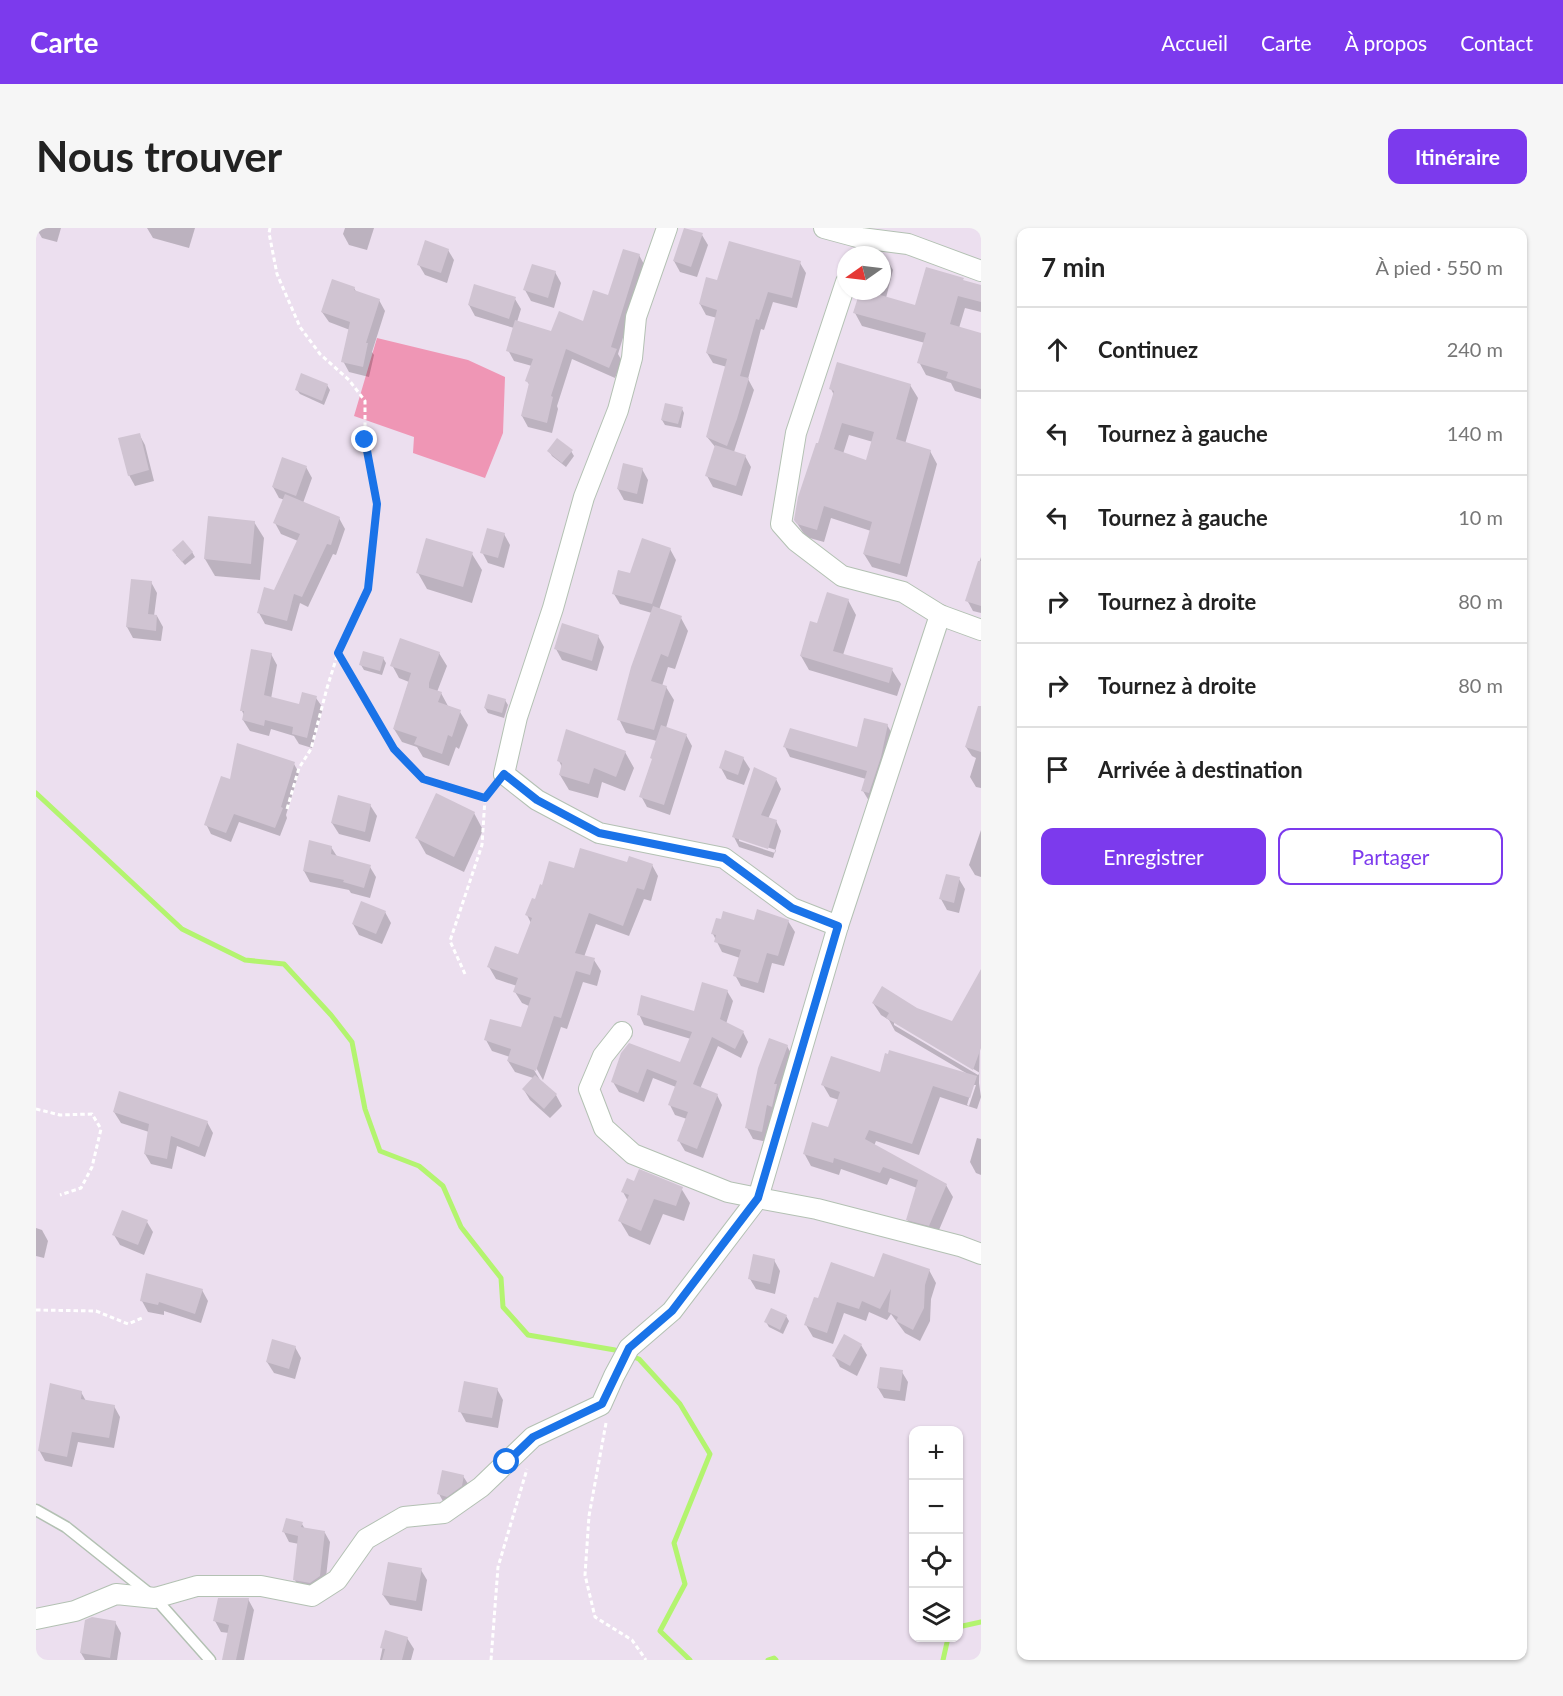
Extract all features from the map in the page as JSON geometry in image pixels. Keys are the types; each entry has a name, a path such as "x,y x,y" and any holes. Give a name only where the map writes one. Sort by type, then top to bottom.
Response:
{"street":[{"path":"667,228 636,317 632,358 618,410 584,497 553,608 517,717 504,774 537,800 599,833 724,858 792,908 838,926"},
{"path":"836,230 857,246"},
{"path":"875,246 908,244 981,271"},
{"path":"840,300 796,433 781,524 796,540 842,576 903,592 940,615 981,630"},
{"path":"36,1619 75,1611 116,1594 155,1598 197,1586 261,1586 312,1596 338,1580 366,1539 404,1518 444,1513 481,1487 533,1437 602,1404 624,1357 672,1311 758,1198 838,926 940,615"},
{"path":"622,1032 603,1056 589,1089 604,1128 633,1154 728,1192 817,1209 960,1246 981,1254"}],"lane":[{"path":"36,1510 66,1527 155,1598 210,1660"}],"path":[{"path":"270,228 268,233 277,274 300,327 320,354 349,380 365,401 365,440 377,504 368,589 338,653 311,749 300,768 287,809"},
{"path":"338,653 394,749 423,779 485,798"},
{"path":"465,974 450,941 482,844 485,798 504,774"},
{"path":"36,1108 60,1115 92,1114 102,1130 92,1167 81,1188 60,1195"},
{"path":"36,1310 96,1311 128,1324 142,1318"},
{"path":"606,1423 589,1516 585,1575 595,1617 632,1640 646,1660"},
{"path":"491,1660 498,1567 529,1465"}],"shaded area":[{"path":"377,338 468,360 505,377 503,433 485,478 413,453 414,437 354,416"}],"building":[{"path":"684,228 703,233 691,267 673,261"},
{"path":"425,240 449,249 441,273 417,265"},
{"path":"729,241 801,261 792,298 768,292 759,320 756,319 740,376 749,378 727,446 706,437 727,359 706,353 717,310 699,304 706,277 717,280"},
{"path":"623,249 640,254 611,347 617,349 609,368 566,349 551,396 553,397 547,423 521,416 529,383 525,381 533,359 506,351 515,320 551,331 559,311 583,321 593,290 608,295"},
{"path":"532,264 556,271 548,298 523,290"},
{"path":"926,267 981,285 981,302 958,296 950,324 981,333 981,389 946,378 948,372 917,363 926,333 853,313 857,300 891,300 891,298 915,305"},
{"path":"332,279 380,299 366,343 368,343 363,367 341,362 350,322 321,312"},
{"path":"474,284 516,297 509,319 468,305"},
{"path":"837,362 911,384 896,439 931,450 900,564 863,554 872,522 824,506 817,530 797,524 794,520 798,497 834,391 829,389","holes":["842,423 874,432 866,460 834,449"]},
{"path":"301,373 328,384 322,401 295,390"},
{"path":"665,403 683,407 678,424 661,420"},
{"path":"140,433 149,470 128,476 118,438"},
{"path":"557,438 573,450 562,463 547,451"},
{"path":"715,445 746,455 736,486 705,476"},
{"path":"282,457 307,466 296,496 272,487"},
{"path":"623,463 643,468 637,494 617,489"},
{"path":"285,494 340,517 331,545 327,544 302,597 294,594 287,621 257,613 264,587 274,590 300,534 273,523"},
{"path":"208,516 255,521 251,564 204,559"},
{"path":"487,528 505,533 498,558 480,553"},
{"path":"426,538 473,552 463,587 416,573"},
{"path":"642,538 671,548 652,604 612,594 618,570 630,573"},
{"path":"183,540 193,552 182,562 172,550"},
{"path":"978,561 981,561 981,606 965,601"},
{"path":"131,579 152,581 148,614 157,615 156,631 126,627"},
{"path":"827,592 849,599 833,651 893,668 889,683 800,656 810,621 817,623"},
{"path":"653,606 682,616 668,657 661,654 651,681 667,686 654,730 617,720 631,667"},
{"path":"562,623 599,635 592,661 554,649"},
{"path":"400,638 440,652 429,688 442,692 438,702 461,710 452,737 448,735 442,754 414,744 417,737 393,729 411,673 390,666"},
{"path":"251,649 272,653 264,695 299,704 302,692 317,696 307,738 292,734 293,727 265,720 264,726 242,720 244,711 240,711"},
{"path":"363,651 384,657 380,671 359,665"},
{"path":"488,694 506,699 502,713 484,708"},
{"path":"978,706 981,706 981,752 965,747"},
{"path":"864,718 888,724 881,757 869,793 861,791 867,771 783,747 790,728 857,747"},
{"path":"661,725 687,734 664,805 639,797"},
{"path":"566,729 626,751 616,777 594,768 589,784 559,775 562,763 557,761"},
{"path":"237,743 295,762 281,807 283,808 275,828 234,814 226,833 204,825 221,776 230,779"},
{"path":"725,750 744,757 738,775 719,768"},
{"path":"754,767 777,778 761,815 777,820 768,849 732,837"},
{"path":"436,793 475,812 454,857 415,838"},
{"path":"338,795 371,804 365,832 331,823"},
{"path":"309,840 332,846 331,854 371,865 364,888 343,882 344,880 303,871"},
{"path":"580,848 627,862 629,856 653,864 644,890 637,888 623,926 589,913 575,953 595,958 590,975 576,971 561,1018 554,1016 536,1071 507,1061 511,1049 484,1040 490,1019 521,1027 531,998 513,992 518,978 487,967 495,946 518,954 532,918 525,915 532,898 535,899 540,884 542,885 549,861 574,868"},
{"path":"946,874 960,877 954,903 939,899"},
{"path":"361,901 386,911 376,934 352,924"},
{"path":"757,909 789,920 778,956 767,953 758,983 733,976 741,950 714,942 716,935 711,934 716,918 721,919 723,911 754,920"},
{"path":"981,969 981,1048 973,1070 886,1018 889,1013 872,1003 882,986 917,1008 952,1021"},
{"path":"702,982 728,990 720,1019 744,1031 735,1049 712,1037 693,1084 718,1094 697,1149 677,1141 688,1112 668,1105 677,1081 647,1069 638,1093 611,1082 621,1053 629,1043 680,1062 692,1032 637,1015 641,995 694,1011"},
{"path":"769,1038 788,1045 774,1084 777,1084 772,1107 767,1105 762,1132 745,1128 758,1068"},
{"path":"889,1050 977,1076 970,1098 933,1086 912,1144 869,1130 865,1139 947,1184 929,1226 906,1220 918,1180 883,1167 880,1173 834,1158 833,1163 803,1154 812,1122 828,1127 840,1092 821,1085 831,1056 880,1072 885,1053 888,1054"},
{"path":"535,1075 557,1094 544,1109 522,1089"},
{"path":"119,1091 208,1121 199,1147 171,1136 167,1159 144,1154 149,1124 113,1112"},
{"path":"639,1169 683,1187 676,1206 654,1199 641,1231 618,1221 629,1195 621,1192 627,1178 634,1181"},
{"path":"122,1210 148,1220 138,1245 112,1235"},
{"path":"883,1253 930,1269 925,1285 924,1308 913,1330 896,1321 898,1317 888,1312 891,1289 880,1309 862,1301 859,1309 837,1302 827,1333 804,1325 814,1297 818,1298 831,1262 874,1277"},
{"path":"753,1254 775,1259 770,1284 748,1279"},
{"path":"146,1273 203,1289 195,1314 159,1302 158,1305 140,1301"},
{"path":"771,1308 787,1315 780,1330 764,1322"},
{"path":"844,1334 862,1344 850,1366 832,1356"},
{"path":"272,1339 296,1346 289,1369 266,1362"},
{"path":"880,1367 903,1370 900,1391 877,1388"},
{"path":"464,1381 498,1388 492,1418 458,1412"},
{"path":"50,1383 82,1391 81,1399 115,1405 109,1438 72,1432 67,1457 38,1451"},
{"path":"442,1470 464,1475 462,1486 447,1497 437,1494"},
{"path":"286,1518 303,1522 301,1527 325,1531 320,1576 310,1583 293,1580 298,1536 282,1532"},
{"path":"388,1562 422,1568 416,1601 382,1595"},
{"path":"218,1598 249,1598 236,1660 222,1660 229,1625 213,1621"},
{"path":"92,1617 116,1621 110,1658 80,1653 85,1620"},
{"path":"385,1630 408,1637 402,1660 382,1660 385,1649 380,1648"}],"waterway":[{"path":"36,793 182,929 245,960 284,964 331,1015 352,1042 365,1109 380,1151 419,1166 443,1186 461,1227 501,1278 503,1307 528,1335 615,1350 639,1359 680,1404 710,1454 674,1543 685,1584 660,1631 690,1660"},
{"path":"963,1626 981,1622"},
{"path":"943,1660 947,1642"},
{"path":"768,1660 774,1658 776,1660"}],"route":[{"path":"365,440 377,504 368,589 338,653 394,749 423,779 485,798 504,774 537,800 599,833 724,858 792,908 838,926 758,1198 672,1311 629,1348 602,1404 533,1437 507,1462"}]}
